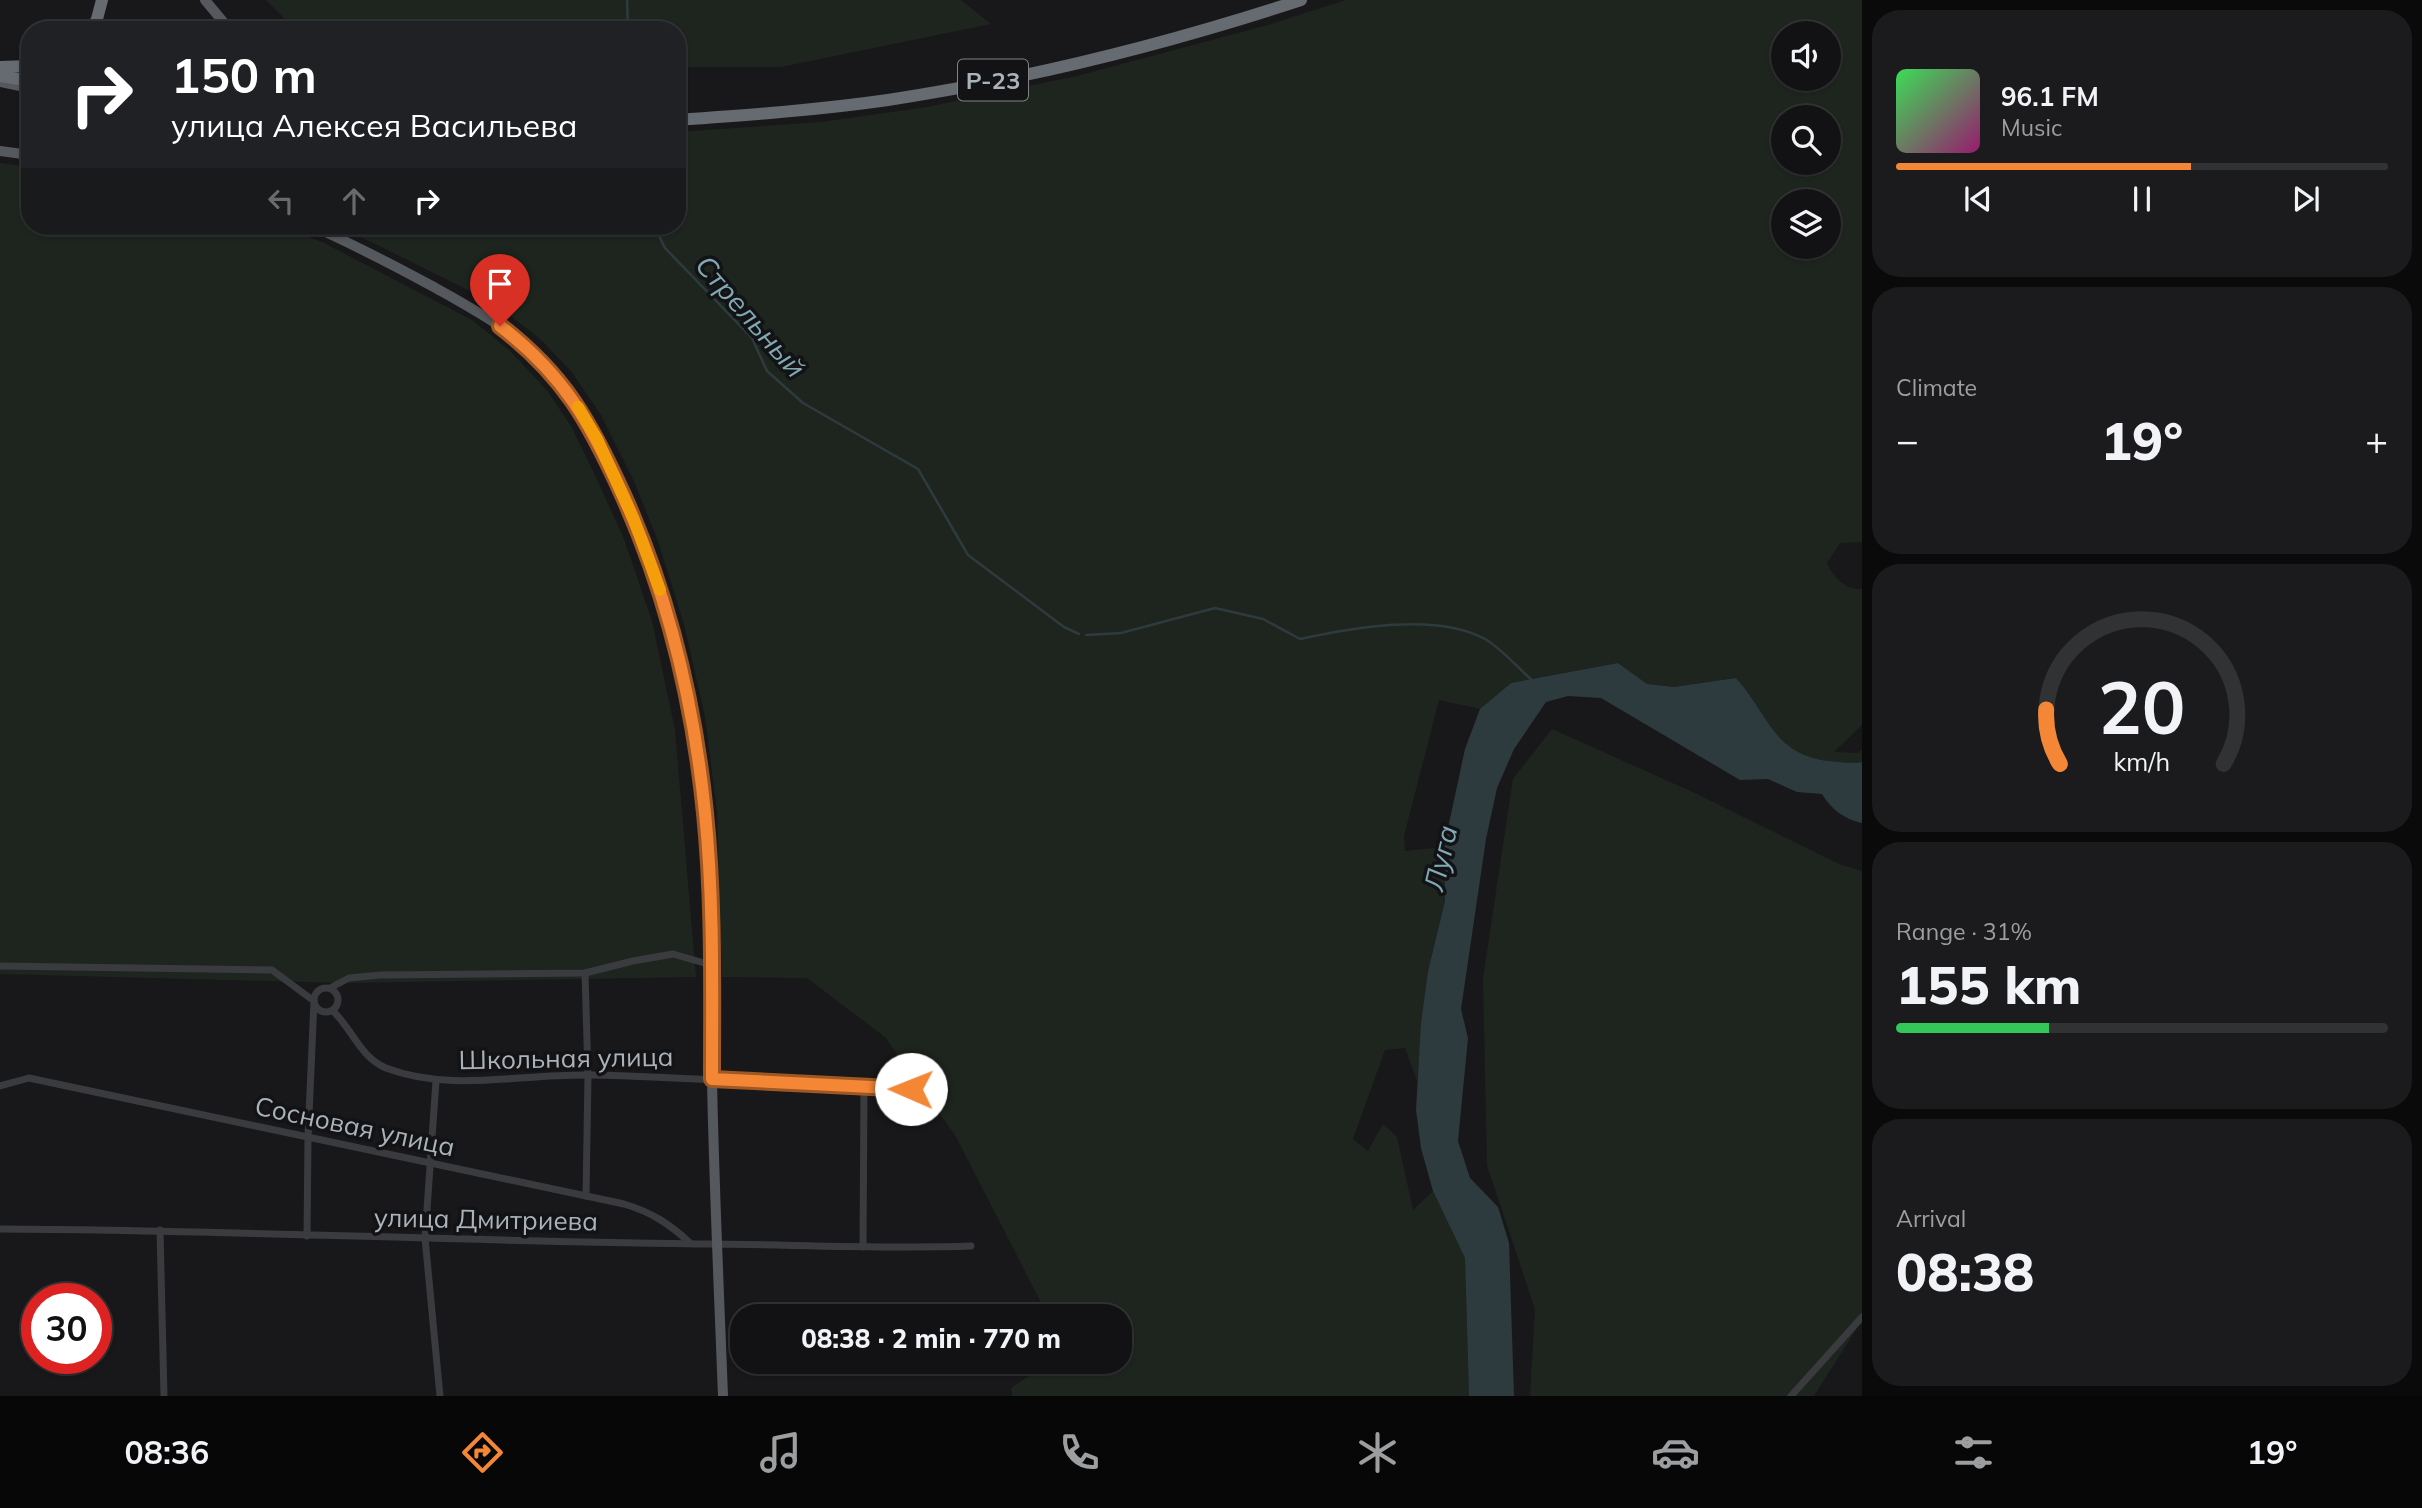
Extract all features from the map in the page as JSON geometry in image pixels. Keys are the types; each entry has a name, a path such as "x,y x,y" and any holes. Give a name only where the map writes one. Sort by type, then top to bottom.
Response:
{"highway":[{"path":"96,21 102,0"},
{"name":"Р-23","path":"686,119 814,110 963,86 1113,53 1301,0"},
{"path":"0,67 21,66"},
{"path":"0,76 21,80"}],"main road":[{"path":"205,0 222,21"},
{"path":"0,82 21,86"},
{"path":"0,151 21,154"},
{"path":"331,235 385,261 500,326 541,360 566,388 584,416 634,520 656,576 685,685 705,814 712,965 712,1079 723,1396"}],"street":[{"path":"307,1236 314,1001 318,990 330,988 349,978 380,975 585,973 673,954 681,954 712,965"},
{"path":"0,967 272,970 314,1001 321,1011 333,1011 339,1000 337,992 330,988"},
{"path":"585,973 586,1196"},
{"name":"Школьная улица","path":"333,1011 343,1020 373,1062 436,1081 587,1075 911,1089"},
{"name":"Сосновая улица","path":"0,1086 29,1078 586,1196 650,1212 691,1244"},
{"path":"436,1081 425,1238 440,1396"},
{"path":"863,1247 864,1088"},
{"name":"улица Дмитриева","path":"0,1229 160,1230 307,1236 691,1244 971,1246"},
{"path":"160,1230 164,1396"},
{"path":"1791,1396 1862,1317"}],"shaded area":[{"path":"266,0 961,0 991,24 781,67 686,67 686,21 287,21"},
{"path":"1346,0 1862,0 1862,542 1840,543 1827,563 1840,582 1862,589 1862,725 1834,752 1857,753 1862,750 1862,762 1829,761 1795,750 1783,741 1736,678 1674,687 1647,684 1618,663 1511,683 1480,709 1439,700 1404,836 1405,851 1444,847 1445,901 1428,971 1417,1081 1405,1048 1385,1050 1353,1139 1368,1151 1383,1124 1397,1137 1413,1210 1433,1191 1465,1258 1469,1396 1012,1396 1011,1388 1032,1374 1132,1374 1132,1304 1042,1304 955,1135 885,1037 807,978 722,977 717,811 705,717 684,624 658,541 634,481 601,415 571,371 539,338 494,303 357,235 686,235 686,131 821,122 927,107 1077,76 1268,25"},
{"path":"0,163 21,166 21,235 304,235 472,320 510,351 546,389 571,426 595,475 624,539 652,621 675,730 696,977 347,983 0,974"},
{"path":"1618,663 1647,684 1674,687 1736,678 1783,741 1795,750 1829,761 1862,762 1862,823 1839,813 1822,794 1797,792 1768,779 1740,780 1601,698 1568,696 1546,702 1514,749 1497,788 1486,839 1461,1009 1468,1038 1458,1141 1470,1178 1498,1207 1509,1243 1514,1396 1469,1396 1465,1258 1433,1191 1421,1148 1416,1110 1421,1024 1428,971 1445,901 1444,847 1465,749 1480,709 1511,683"},
{"path":"1552,729 1697,794 1839,864 1862,871 1862,1320 1814,1396 1530,1396 1535,1309 1487,1165 1483,978 1513,779"}],"waterway":[{"name":"Стрельный","path":"627,0 628,21"},
{"name":"Стрельный","path":"658,235 665,248 752,338 767,371 803,403 918,469 968,555 1064,627 1079,634"},
{"name":"Стрельный","path":"1086,635 1121,633 1215,608 1263,619 1300,639 1368,627 1418,624 1443,626 1485,639 1533,681"}],"slow traffic":[{"path":"578,407 610,466 660,590"}],"route":[{"path":"500,326 541,360 573,398 584,416 634,520 656,576 671,629 695,738 705,814 712,965 712,1079 911,1089"}],"water label":[{"name":"Луга","path":"1440,858"}]}
